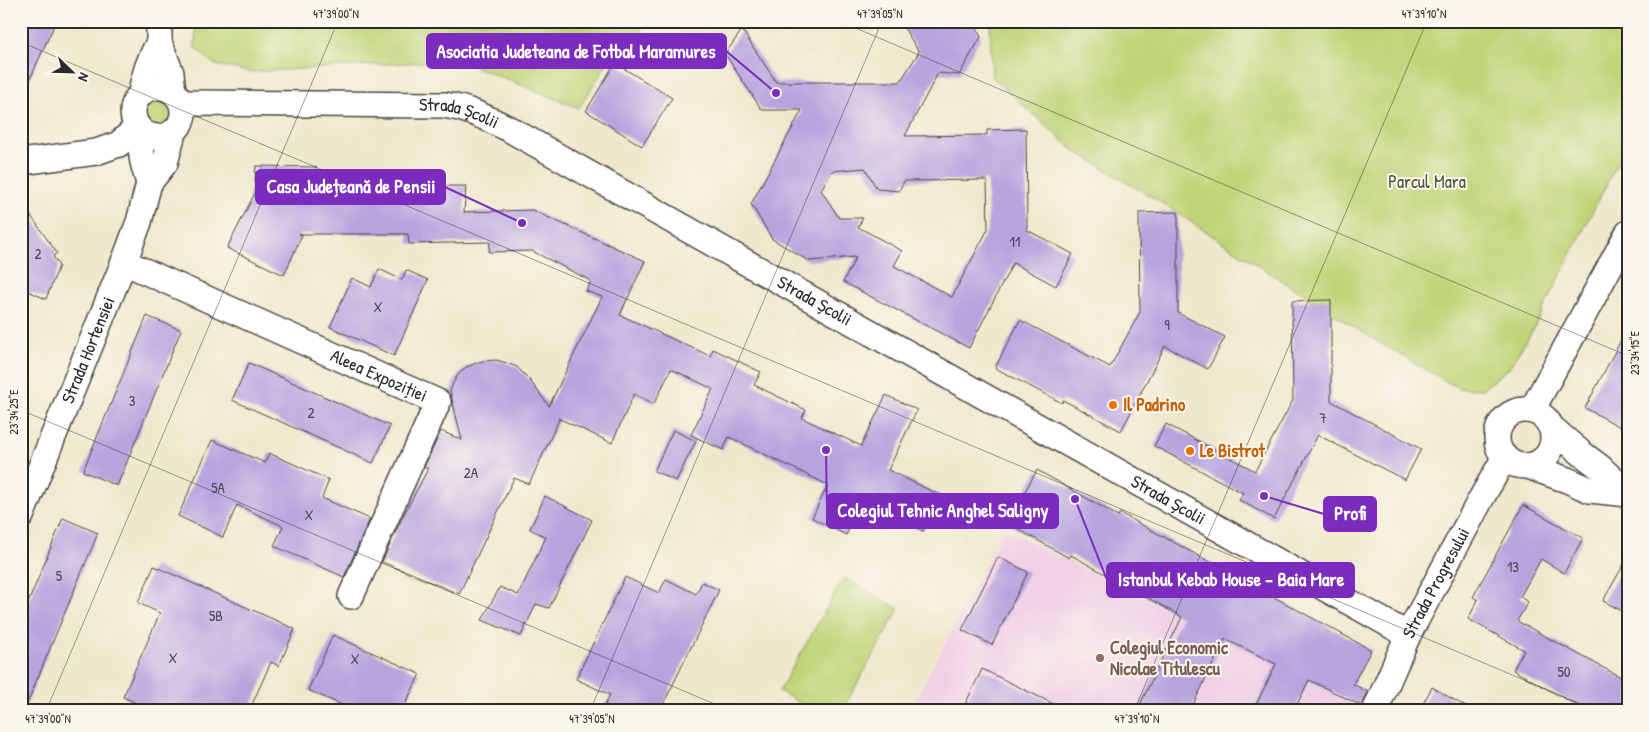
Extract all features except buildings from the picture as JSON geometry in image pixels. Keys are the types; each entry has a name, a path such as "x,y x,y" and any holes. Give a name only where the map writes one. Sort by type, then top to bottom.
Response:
{"street":[{"path":"149,183 141,158 140,130 132,113 133,105 141,93 144,77 159,31"},
{"path":"140,130 150,137 166,137 179,127 183,120 184,111 178,97 159,31"},
{"path":"141,93 149,88 157,87 166,88 178,97"},
{"name":"Strada Școlii","path":"178,97 444,105 485,118 520,135 1408,635"},
{"path":"21,162 96,152 119,144 140,130"},
{"name":"Strada Hortensiei","path":"21,516 124,262 139,222 149,183 165,163 173,133"},
{"path":"1532,410 1628,233"},
{"name":"Aleea Expoziției","path":"124,262 438,402 351,596"},
{"path":"1532,410 1540,414 1552,428 1601,468 1628,494 1590,490 1516,462 1500,450 1497,441 1501,424 1514,412 1532,410"},
{"name":"Strada Progresului","path":"1375,711 1408,635 1482,497 1516,462 1536,464 1543,459 1553,445 1554,436 1552,428"}],"shaded area":[{"name":"Colegiul Economic Nicolae Titulescu","path":"1004,529 1352,701 1347,711 910,711"}],"green space":[{"path":"196,21 636,21 656,55 614,52 579,108 458,60 250,72 215,65 195,48"},
{"name":"Parcul Mara","path":"990,21 1628,21 1628,142 1530,335 1508,369 1482,389 1458,388 1360,331 1168,207 1072,149 992,77"},
{"path":"158,97 169,101 173,112 169,123 158,127 147,123 143,112 147,101"},
{"path":"844,578 899,609 842,711 814,711 779,691"}],"place":[{"name":"Asociatia Judeteana de Fotbal Maramures","path":"776,93"},
{"name":"Casa Județeană de Pensii","path":"522,223"},
{"name":"Il Padrino","path":"1113,405"},
{"name":"Colegiul Tehnic Anghel Saligny","path":"826,450"},
{"name":"Le Bistrot","path":"1190,451"},
{"name":"Profi","path":"1264,496"},
{"name":"Istanbul Kebab House - Baia Mare","path":"1075,499"},
{"name":"Colegiul Economic Nicolae Titulescu","path":"1100,658"}]}
